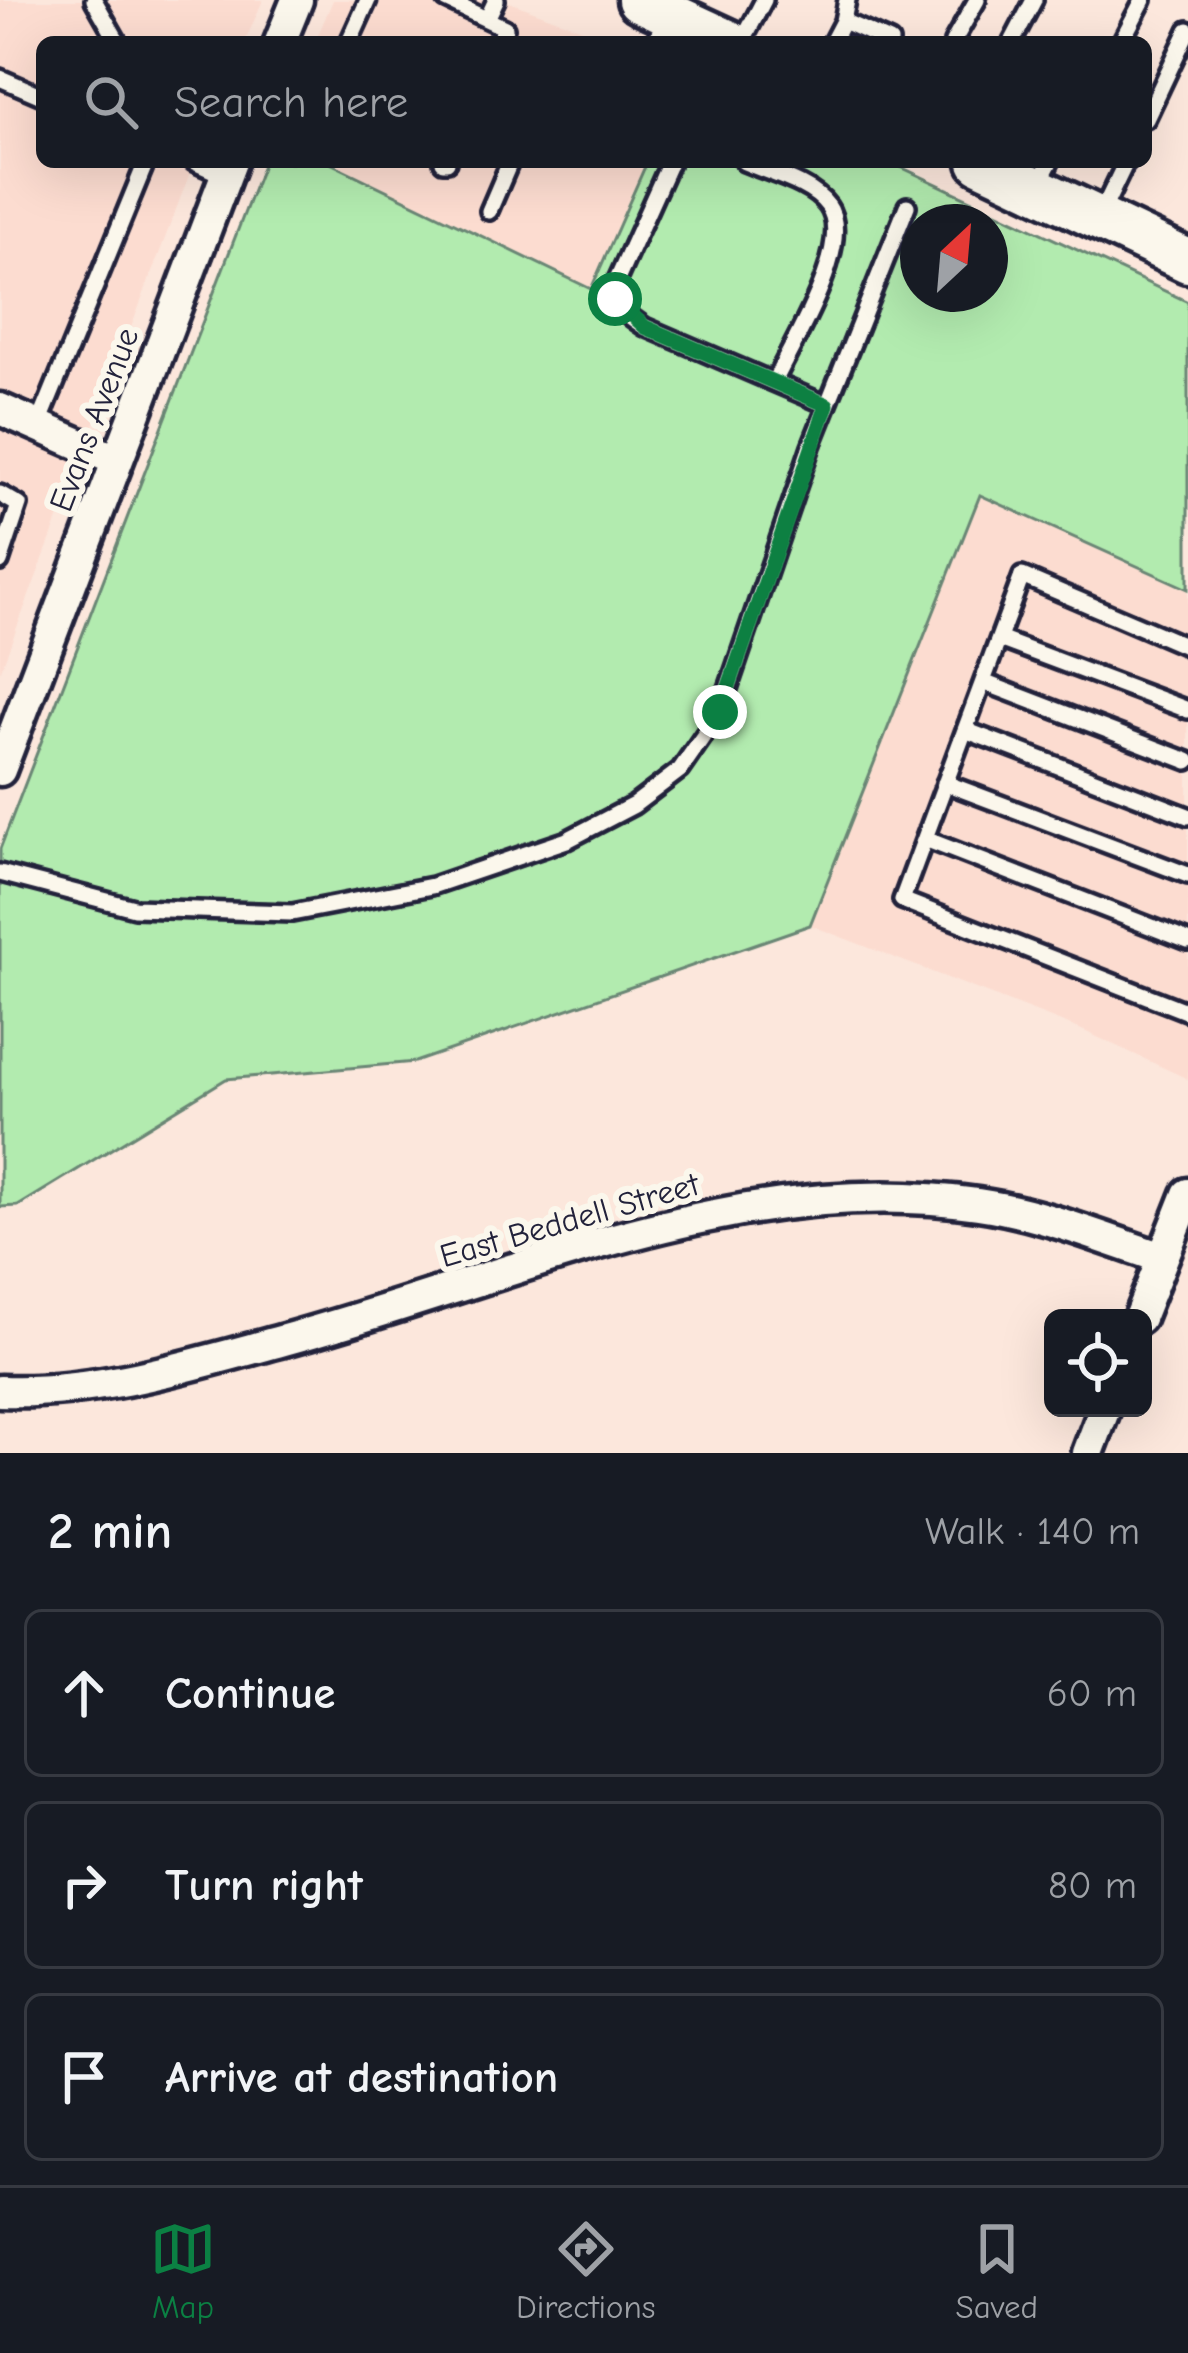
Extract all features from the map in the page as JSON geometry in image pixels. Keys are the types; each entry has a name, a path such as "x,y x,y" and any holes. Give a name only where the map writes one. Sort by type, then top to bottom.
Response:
{"main road":[{"path":"654,19 710,36"},
{"path":"1007,168 1043,176 1099,219 1188,261"}],"street":[{"path":"282,36 297,0"},
{"name":"Evans Avenue","path":"0,770 228,169"},
{"path":"0,410 116,460"},
{"path":"1142,1309 1188,1194"},
{"name":"East Beddell Street","path":"0,1391 67,1388 169,1371 652,1229 778,1202 902,1196 982,1204 1162,1258"},
{"path":"1088,1453 1102,1417"}],"lane":[{"path":"94,0 115,36"},
{"path":"352,36 368,0"},
{"path":"446,0 505,28 502,36"},
{"path":"487,19 496,0"},
{"path":"745,36 764,0"},
{"path":"835,36 847,0"},
{"path":"956,36 977,0"},
{"path":"1015,36 1034,0"},
{"path":"1124,36 1143,0"},
{"path":"844,21 877,36"},
{"path":"1152,106 1188,29"},
{"path":"0,77 36,93"},
{"path":"38,426 144,168"},
{"path":"488,211 507,168"},
{"path":"667,168 617,280 615,299 645,327 827,405"},
{"path":"757,168 811,192 828,205 837,226 835,251 774,382"},
{"path":"1099,219 1123,168"},
{"path":"0,873 134,908 292,914 433,886 567,840 634,805 680,770 720,712 827,405 900,223"},
{"path":"0,494 19,505 0,562"},
{"path":"1188,647 1022,576 902,900 1188,1012"},
{"path":"999,638 1188,710"},
{"path":"983,682 1188,761"},
{"path":"965,730 1188,816"},
{"path":"945,783 1188,875"},
{"path":"925,839 1188,940"}],"shaded area":[{"path":"0,0 263,0 248,36 36,36 36,168 192,168 0,672"},
{"path":"333,0 504,0 601,36 318,36"},
{"path":"340,168 644,168 592,289"},
{"path":"980,495 1188,589 1188,1079 1082,1030 810,925"}],"green space":[{"path":"262,168 340,168 591,289 644,168 903,168 979,204 900,204 900,312 1008,312 1008,217 1188,302 1188,589 980,495 810,925 415,1062 226,1079 18,1206 0,1207 0,849"}],"route":[{"path":"615,299 622,312 645,327 827,405 720,712"}]}
